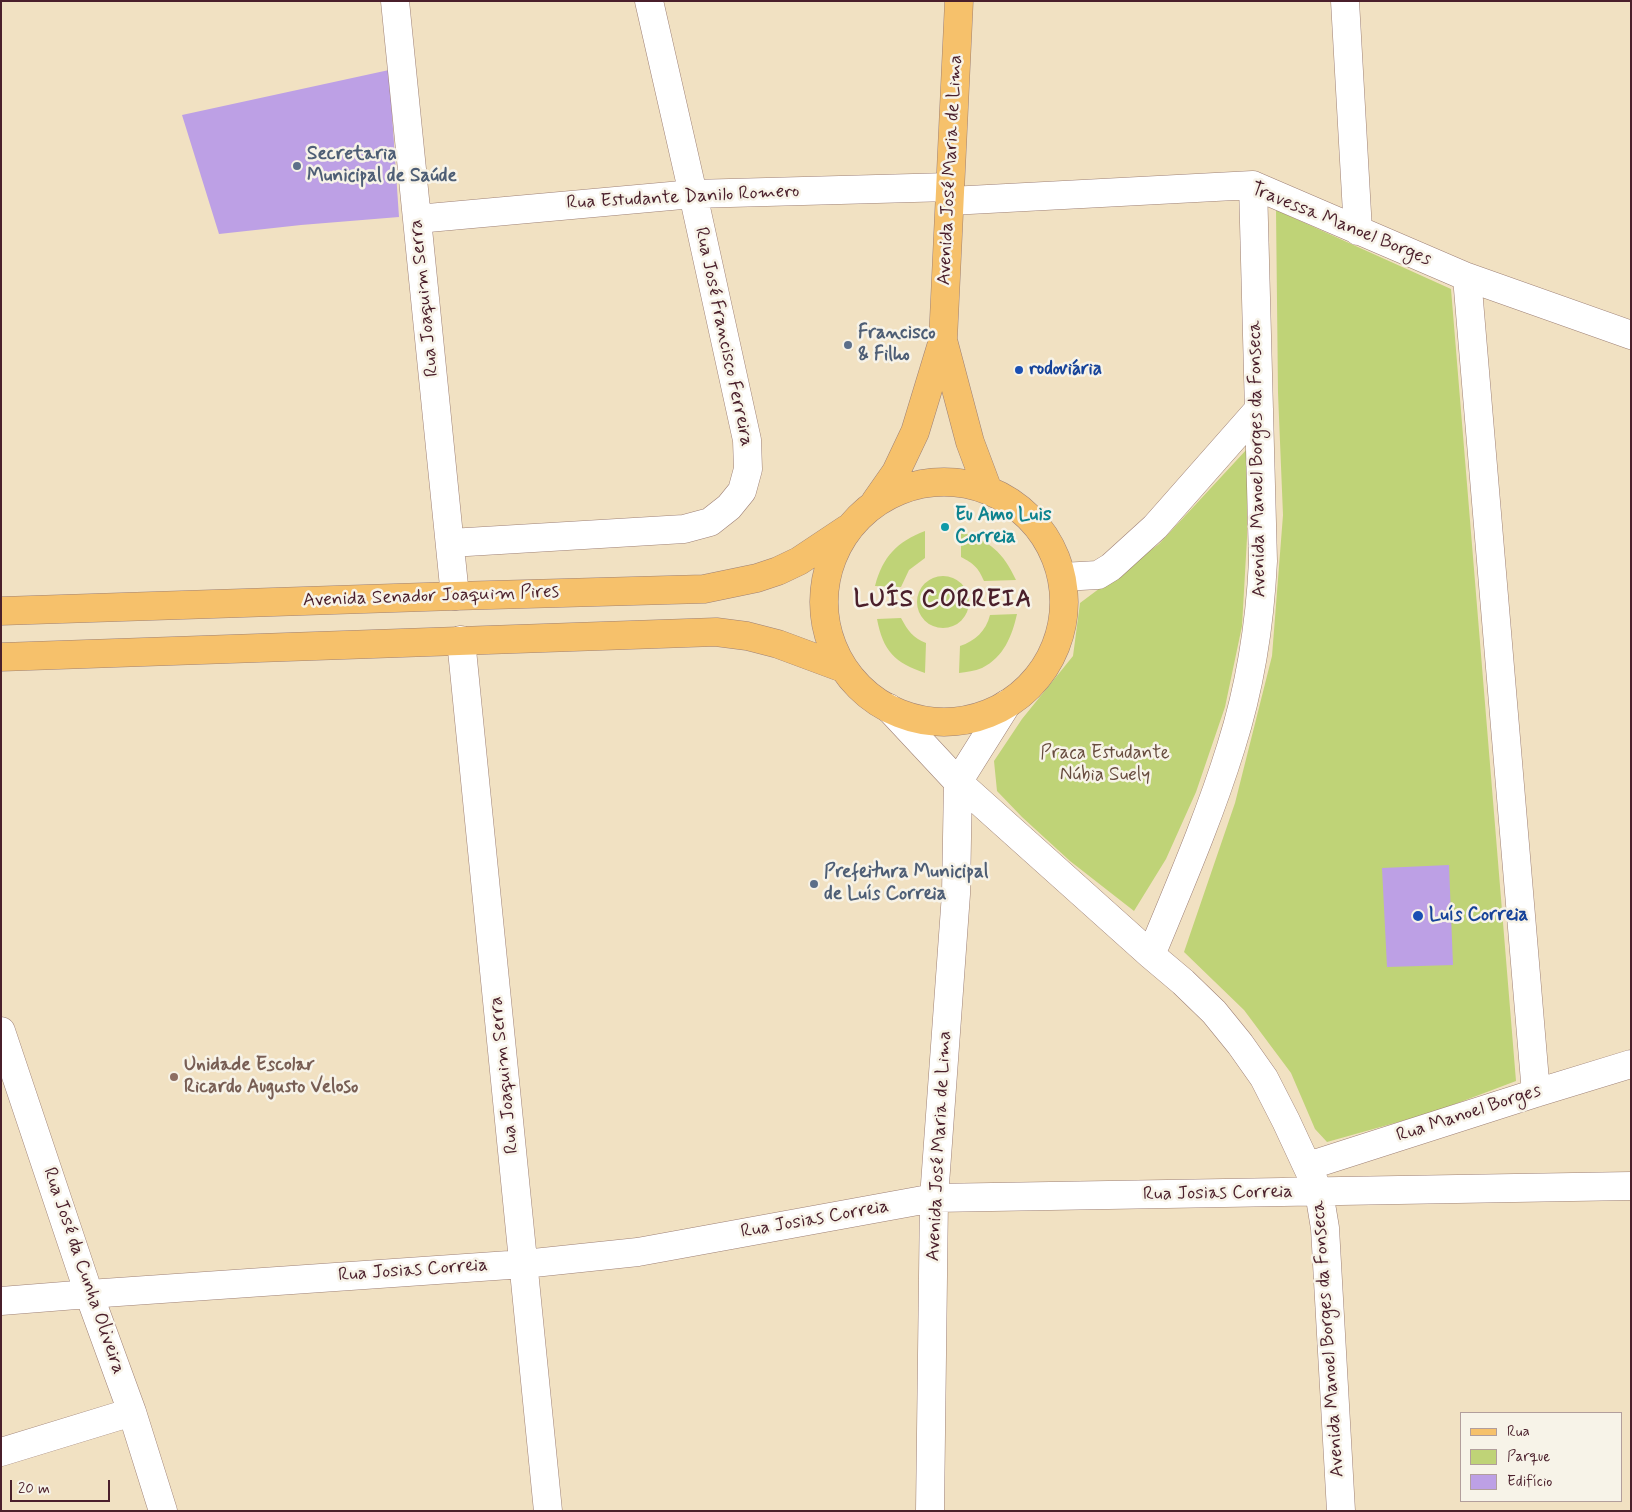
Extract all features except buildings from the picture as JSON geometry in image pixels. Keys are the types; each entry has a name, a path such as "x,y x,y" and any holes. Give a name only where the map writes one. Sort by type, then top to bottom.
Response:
{"main road":[{"name":"Avenida José Maria de Lima","path":"873,504 908,487 949,481 988,490 1023,511 1049,542 1062,577 1064,614 1055,649 1036,680 1007,704 969,719 936,721 928,721 889,708 860,688 840,667 826,627 823,593 831,559 847,529 873,504 896,472 915,432 943,340 959,1"},
{"name":"Avenida José Maria de Lima","path":"943,340 970,442 988,490"},
{"name":"Avenida Senador Joaquim Pires","path":"1,611 704,589 757,578 778,571 799,561 847,529"},
{"path":"1,657 716,632 747,636 778,644 840,667"}],"street":[{"name":"Rua Joaquim Serra","path":"395,1 455,596"},
{"name":"Rua José Francisco Ferreira","path":"450,543 684,529 710,522 729,507 742,491 748,470 747,440 649,1"},
{"path":"1345,1 1358,231"},
{"name":"Travessa Manoel Borges","path":"950,194 1252,185 1467,277 1631,335"},
{"name":"Avenida Manoel Borges da Fonseca","path":"1151,955 1194,852 1231,746 1255,645 1261,600 1263,561 1252,185"},
{"name":"Rua Estudante Danilo Romero","path":"417,219 693,194 950,194"},
{"path":"1467,277 1536,1093"},
{"path":"1062,577 1098,575 1111,567 1155,526 1259,409"},
{"name":"Rua Joaquim Serra","path":"461,640 548,1511"},
{"path":"958,782 1007,704"},
{"name":"Avenida Manoel Borges da Fonseca","path":"889,708 958,782 1183,982 1214,1012 1264,1078 1319,1192 1325,1228 1341,1511"},
{"name":"Avenida José Maria de Lima","path":"930,1511 934,1198 956,894 958,782"},
{"name":"Rua José da Cunha Oliveira","path":"1,1031 89,1294 132,1412 163,1511"},
{"name":"Rua Manoel Borges","path":"1308,1166 1631,1064"},
{"name":"Rua Josias Correia","path":"1,1301 524,1264 638,1252 934,1198 1631,1186"},
{"path":"1,1452 132,1412"}],"green space":[{"path":"1276,210 1451,289 1516,1081 1434,1112 1327,1142 1315,1129 1291,1073 1244,1010 1184,952 1235,803 1272,656 1283,515 1278,393"},
{"name":"Praca Estudante Núbia Suely","path":"1247,449 1247,538 1242,626 1225,707 1196,792 1166,859 1134,911 1070,861 997,791 994,761 1022,719 1073,656 1080,603 1159,544"},
{"path":"925,531 925,558 909,570 901,587 875,586 882,566 892,551 906,540"},
{"path":"961,532 980,539 1001,555 1016,580 984,581 975,566 961,557"},
{"path":"943,576 953,578 961,584 967,592 969,602 967,612 961,620 953,626 943,628 933,626 925,620 919,612 917,602 919,592 925,584 933,578"},
{"path":"1017,614 1010,638 996,658 982,668 959,673 960,646 983,631 990,615"},
{"path":"901,618 911,634 926,643 925,673 898,660 887,648 883,640 877,619"}],"place":[{"name":"Secretaria Municipal de Saúde","path":"297,166"},
{"name":"Francisco & Filho","path":"848,345"},
{"name":"rodoviária","path":"1019,370"},
{"name":"Eu Amo Luis Correia","path":"945,527"},
{"name":"Prefeitura Municipal de Luís Correia","path":"814,884"},
{"name":"Luís Correia","path":"1418,916"},
{"name":"Unidade Escolar Ricardo Augusto Veloso","path":"174,1077"}],"district":[{"name":"LUÍS CORREIA","path":"943,601"}]}
